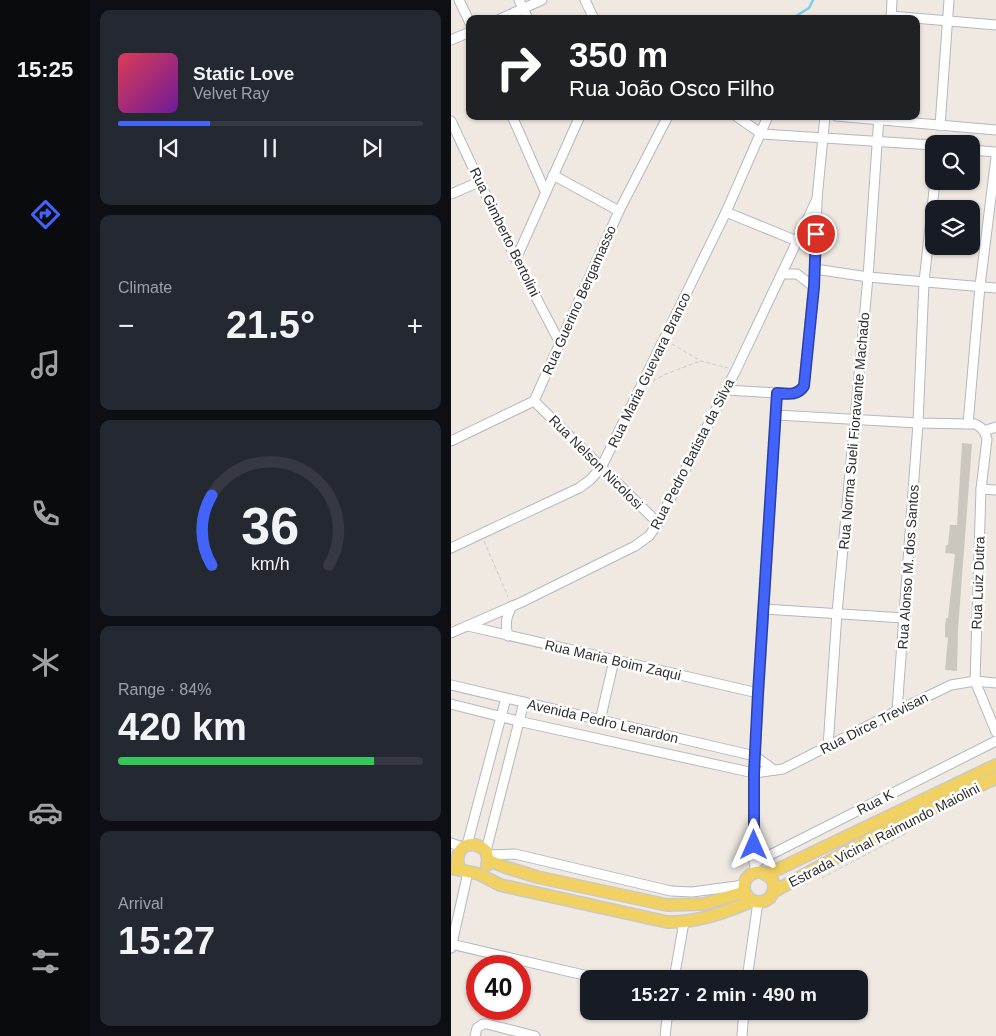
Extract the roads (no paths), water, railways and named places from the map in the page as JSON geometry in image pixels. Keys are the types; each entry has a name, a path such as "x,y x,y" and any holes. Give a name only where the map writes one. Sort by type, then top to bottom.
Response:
{"main road":[{"name":"Estrada Vicinal Raimundo Maiolini","path":"759,870 996,765"},
{"name":"Estrada Vicinal Raimundo Maiolini","path":"755,906 777,896 881,833 996,778"},
{"path":"744,888 704,904 667,905 537,877 505,867 477,845 458,847 455,858 465,871 500,885 667,922 685,922 755,906 744,888 746,880 759,870 771,879 777,896"},
{"path":"465,871 484,870 488,855"}],"street":[{"path":"459,0 466,15"},
{"path":"506,15 521,4 542,0"},
{"path":"585,0 592,15"},
{"path":"891,15 892,0"},
{"path":"940,126 949,0"},
{"path":"920,19 996,25"},
{"path":"451,40 466,34"},
{"path":"514,120 545,191"},
{"path":"516,259 578,120"},
{"name":"Rua Guerino Bergamasso","path":"534,402 619,211 665,120"},
{"path":"742,120 762,134 925,144"},
{"name":"Rua Maria Guevara Branco","path":"451,548 579,488 601,468 726,212 767,120"},
{"path":"726,390 794,394 802,390 804,386 814,287 817,199 825,120"},
{"name":"Rua Norma Sueli Fioravante Machado","path":"828,746 837,613 868,277 879,120"},
{"path":"894,120 996,130"},
{"name":"Rua Gimberto Bertolini","path":"452,125 516,259 560,343"},
{"path":"980,151 996,152"},
{"path":"969,424 981,286 996,157"},
{"path":"553,175 619,211"},
{"path":"451,194 479,182"},
{"name":"Rua Alonso M. dos Santos","path":"897,710 918,423 924,282 934,190"},
{"name":"Rua Pedro Batista da Silva","path":"451,633 512,606 635,546 649,536 658,523 736,370 817,199"},
{"path":"726,212 797,241"},
{"path":"815,269 868,277 996,288"},
{"path":"782,274 797,274 814,287"},
{"path":"759,870 754,773 777,393"},
{"path":"451,441 534,402"},
{"name":"Rua Nelson Nicolosi","path":"534,402 658,523"},
{"path":"777,415 918,423 975,424 984,431 996,427"},
{"name":"Rua Luiz Dutra","path":"984,431 987,439 981,489 975,681 996,732"},
{"path":"981,489 996,490"},
{"path":"508,636 507,614 512,606"},
{"path":"764,609 904,618"},
{"name":"Rua Maria Boim Zaqui","path":"468,626 758,693"},
{"path":"600,721 614,660"},
{"name":"Rua Dirce Trevisan","path":"754,773 783,769 897,710 951,685 975,681 996,683"},
{"name":"Avenida Pedro Lenardon","path":"451,685 755,756"},
{"path":"458,847 506,698"},
{"path":"524,702 488,855 515,854 671,891 744,888"},
{"name":"Avenida Pedro Lenardon","path":"451,704 500,717 754,773"},
{"name":"Rua K","path":"759,870 996,741"},
{"path":"755,756 774,770"},
{"path":"465,871 451,945 580,974"},
{"path":"748,970 755,906"},
{"path":"676,970 685,922"},
{"path":"665,1036 667,1020"},
{"path":"742,1036 743,1020"},
{"path":"475,1036 475,1031 479,1026 487,1024 535,1036"}],"waterway":[{"path":"798,15 809,8 813,0"}]}
